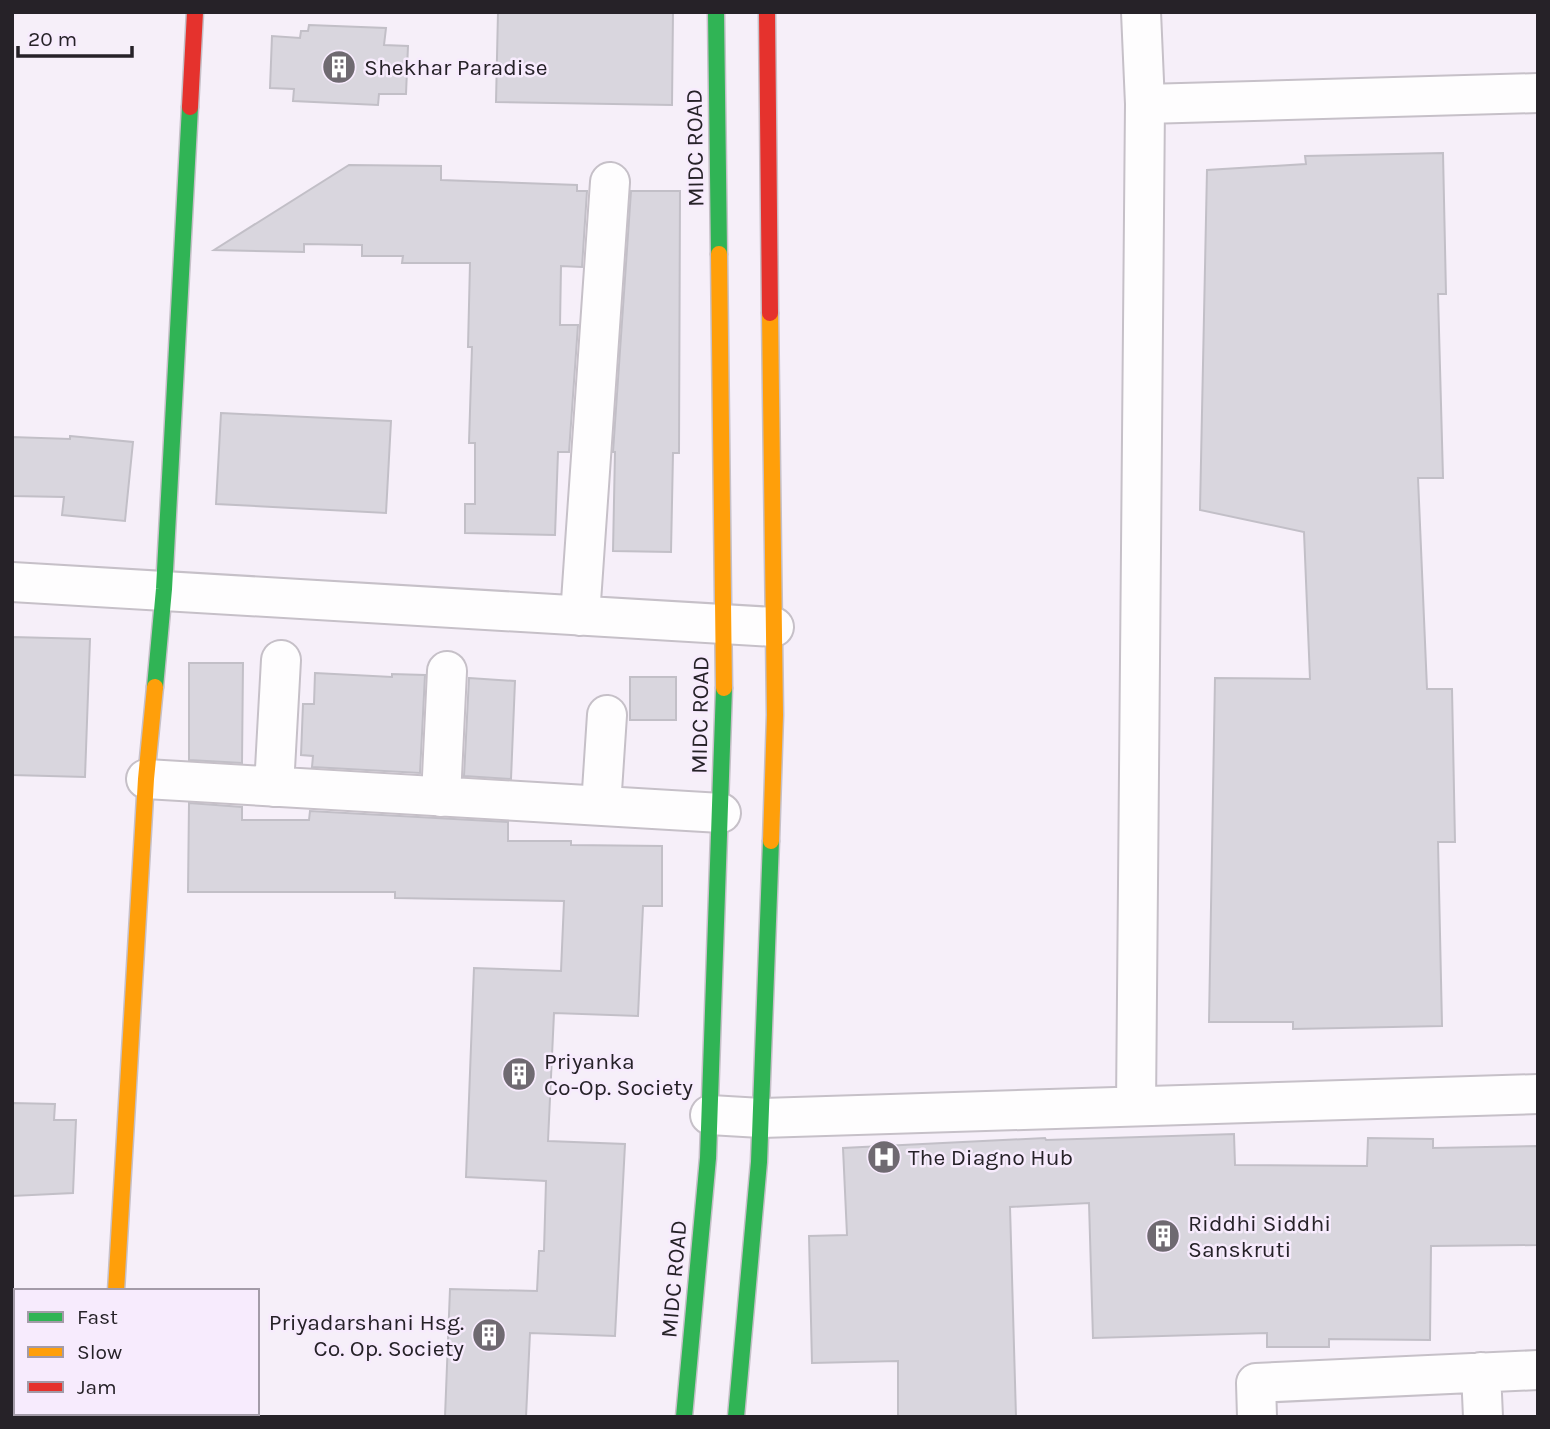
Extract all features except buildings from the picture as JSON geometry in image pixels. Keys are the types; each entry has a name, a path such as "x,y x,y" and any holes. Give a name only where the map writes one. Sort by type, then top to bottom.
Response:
{"main road":[{"path":"116,1289 146,779 164,589 195,12"},
{"name":"MIDC ROAD","path":"684,1417 708,1158 724,714 716,12"},
{"path":"736,1417 759,1161 775,715 767,12"}],"street":[{"path":"1136,1106 1145,104 1141,12"},
{"path":"1145,104 1538,93"},
{"path":"580,616 610,182"},
{"path":"12,582 774,627"},
{"path":"274,787 281,660"},
{"path":"441,797 447,671"},
{"path":"601,806 607,715"},
{"path":"146,779 721,813"},
{"path":"710,1115 761,1118 1538,1094"},
{"path":"1257,1417 1256,1383 1538,1370"},
{"path":"1481,1372 1483,1417"}],"traffic: fast":[{"path":"716,12 719,254"},
{"path":"155,687 164,589 190,107"},
{"path":"684,1417 708,1158 724,688"},
{"path":"736,1417 759,1162 771,841"}],"traffic: slow":[{"path":"719,254 724,688"},
{"path":"770,313 775,715 771,841"},
{"path":"116,1289 146,779 155,687"}],"traffic: jam":[{"path":"190,107 195,12"},
{"path":"767,12 770,313"}],"place":[{"name":"Shekhar Paradise","path":"339,67"},
{"name":"Priyanka Co-Op. Society","path":"519,1074"},
{"name":"The Diagno Hub","path":"884,1157"},
{"name":"Riddhi Siddhi Sanskruti","path":"1163,1236"},
{"name":"Priyadarshani Hsg. Co. Op. Society","path":"489,1335"}]}
